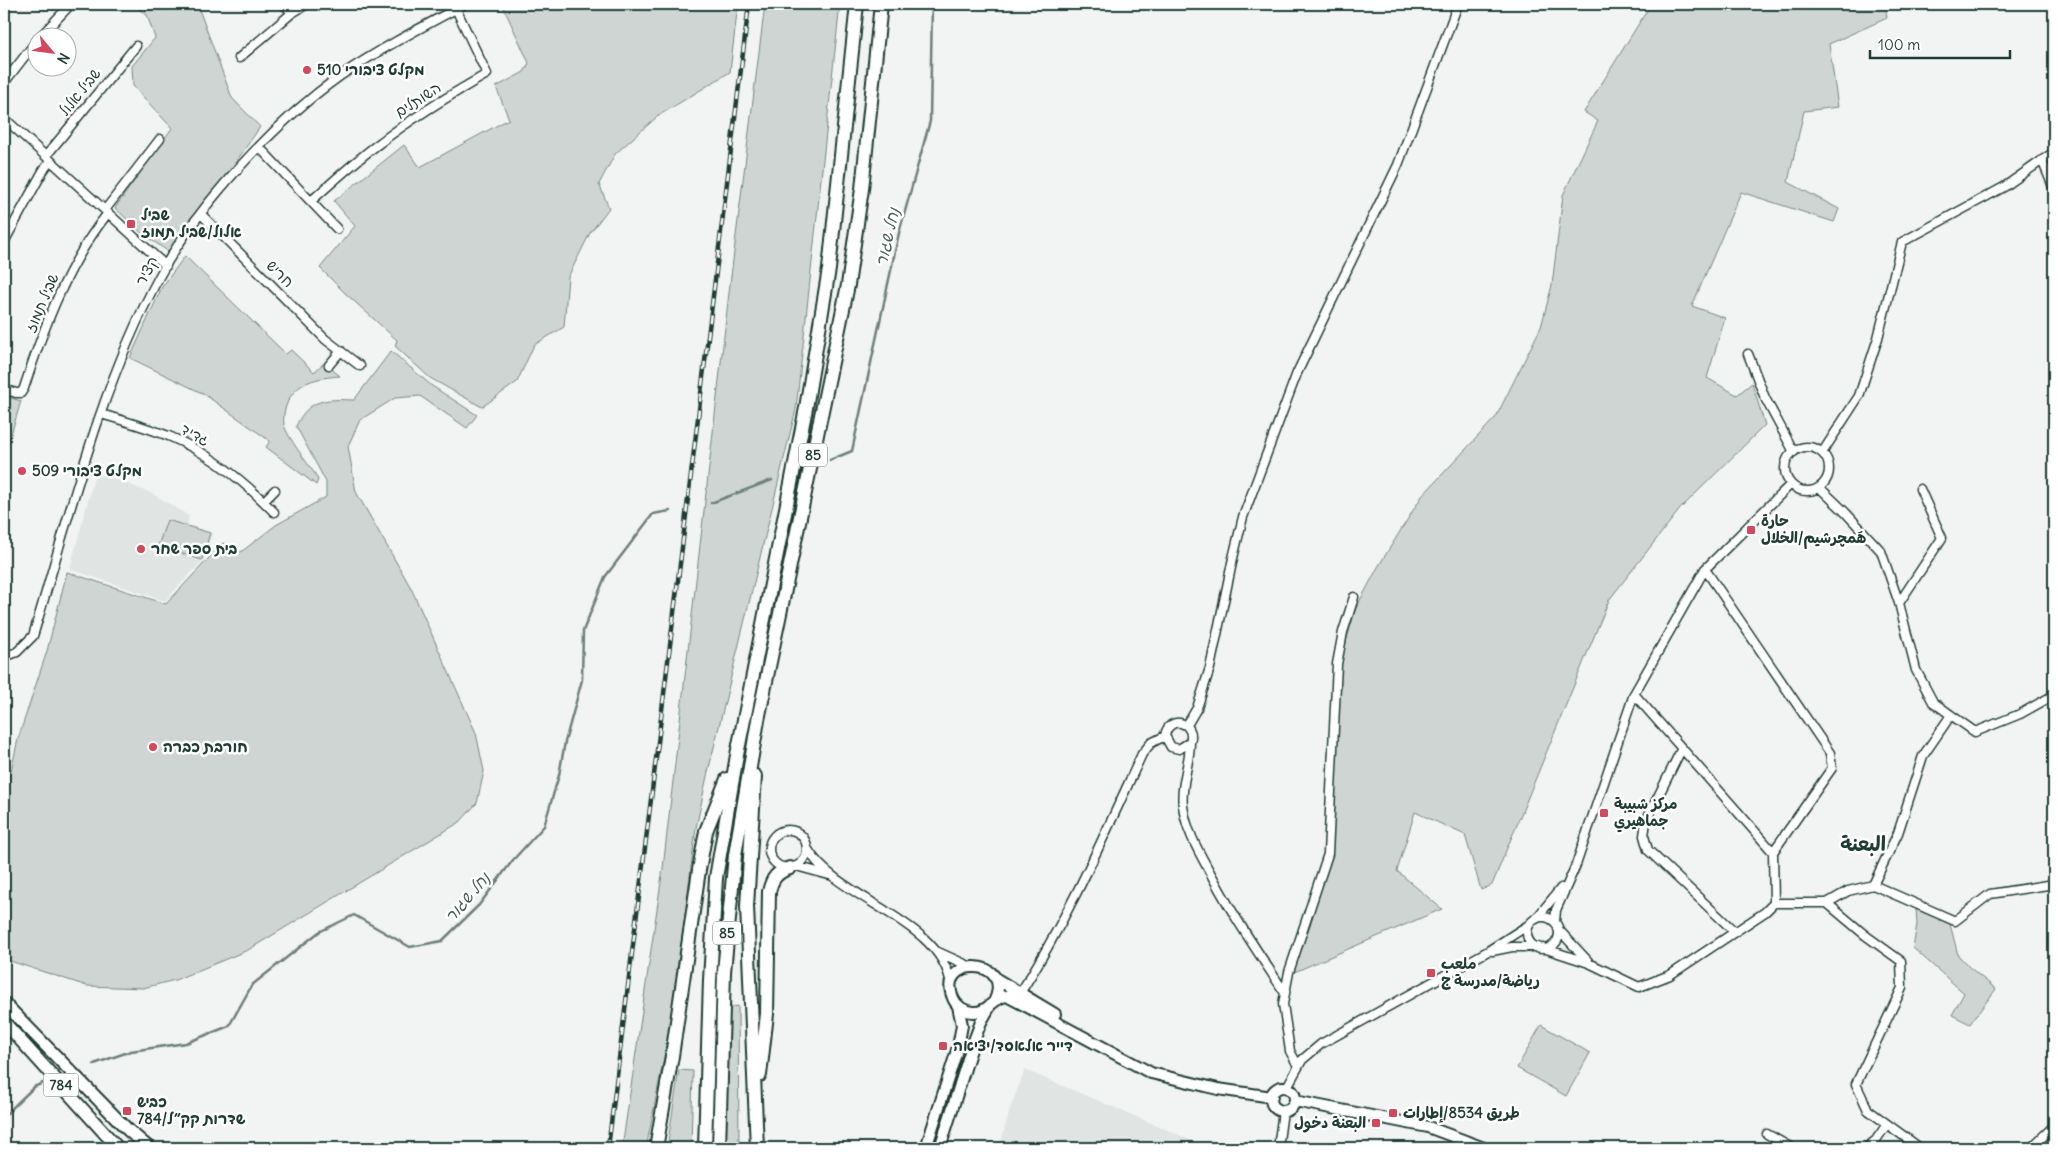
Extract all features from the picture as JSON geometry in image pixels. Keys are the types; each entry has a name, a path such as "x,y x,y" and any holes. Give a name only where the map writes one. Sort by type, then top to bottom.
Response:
{"highway":[{"name":"85","path":"705,1148 710,980 716,878 737,755 795,465 829,269 857,4"},
{"name":"85","path":"719,1148 727,929 735,855 758,720 848,285 862,189 881,4"},
{"path":"756,1148 747,906 758,720"},
{"path":"656,1148 706,831 737,755"},
{"path":"756,1108 766,1029 769,892 777,874 793,867"}],"main road":[{"path":"926,1148 958,1047 962,1025 958,1006 952,996 952,984 956,974 969,966 984,968 1019,996 1151,1073 1218,1089 1272,1097"},
{"path":"942,1146 972,1046 981,1022 997,992 995,978"},
{"path":"958,1006 973,1012 979,1012 1007,996 1019,996"},
{"name":"784","path":"4,1003 128,1130 149,1148"},
{"name":"784","path":"4,1022 118,1148"},
{"path":"1287,1087 1295,1094 1295,1101 1292,1107 1282,1111 1274,1106 1272,1097 1278,1088 1287,1087"},
{"path":"1295,1101 1428,1127 1484,1148"}],"street":[{"path":"47,28 70,4"},
{"path":"284,4 292,14"},
{"path":"239,58 307,4"},
{"name":"קציר","path":"4,657 17,652 33,636 101,414 130,337 166,266 201,214 236,171 259,147 292,116 339,77 386,47 465,4"},
{"path":"1188,726 1197,708 1210,668 1232,558 1243,517 1294,382 1398,165 1458,4"},
{"name":"השותלים","path":"311,201 391,134 487,74 456,9"},
{"name":"שביל אלול","path":"48,158 136,46"},
{"path":"4,83 28,51"},
{"path":"4,118 166,266"},
{"path":"106,212 160,139"},
{"path":"259,147 337,228"},
{"path":"1822,453 1858,396 1878,338 1902,242 2004,187 2054,152"},
{"path":"4,242 48,158"},
{"path":"2042,160 2054,189"},
{"name":"שביל תמוז","path":"4,389 21,393 24,388 43,331 70,271 106,212"},
{"name":"חריש","path":"201,214 326,339 360,366"},
{"path":"329,365 340,351"},
{"path":"1748,354 1765,398 1794,452"},
{"name":"גדיד","path":"101,414 156,432 196,450 240,480 274,512"},
{"path":"1808,447 1822,453 1829,464 1829,471 1828,477 1820,488 1808,492 1801,491 1791,484 1785,471 1789,457 1794,452 1808,447"},
{"path":"1488,951 1512,947 1541,948 1555,942 1556,910 1576,865 1634,694 1705,569 1791,484"},
{"path":"1820,488 1846,512 1881,551 1899,603 1916,670 1933,702 1974,732 2020,714 2054,695"},
{"path":"1899,603 1942,538 1920,489"},
{"path":"264,501 275,490"},
{"path":"1705,569 1830,753 1832,768 1773,852 1774,903"},
{"path":"1298,1066 1290,1051 1283,1004 1289,972 1327,859 1337,664 1343,632 1354,597"},
{"path":"1634,694 1773,852"},
{"path":"1874,885 1898,833 1923,756 1951,715"},
{"path":"1190,742 1184,748 1175,748 1168,744 1165,736 1166,731 1171,724 1179,722 1188,726 1192,733 1190,758 1183,791 1183,804 1192,838 1240,926 1285,992"},
{"path":"1019,996 1087,872 1142,754 1151,743 1165,736"},
{"path":"1682,748 1646,821 1644,836 1648,850 1735,932"},
{"path":"835,877 820,871 793,867 784,868 773,861 769,849 773,837 783,830 795,831 804,838 807,848 814,858 835,877 924,938 936,952 948,972 952,984"},
{"path":"793,867 806,857 807,848"},
{"path":"1576,865 1556,896 1533,922 1528,938 1534,945 1589,963 1639,987 1670,975 1765,912 1774,903 1828,903 1848,890 1874,885 1955,921 1990,894 2054,884"},
{"path":"1828,903 1864,935 1901,961 1902,988 1856,1084 1868,1110 1920,1148"},
{"path":"1287,1087 1302,1060 1321,1044 1488,951 1544,917 1557,926 1589,963"},
{"path":"936,952 960,964 969,966"},
{"path":"1278,1148 1282,1111"},
{"path":"1866,1148 1876,1140 1887,1124"},
{"path":"2031,1148 2054,1126"},
{"path":"1767,1134 1792,1148"}],"shaded area":[{"path":"132,4 197,4 232,98 260,127 172,254 144,235 115,208 172,128 133,86 132,66 155,38 147,15"},
{"path":"502,4 738,4 730,72 658,116 615,154 599,184 609,208 590,233 568,277 564,327 534,345 517,382 482,407 430,378 395,346 397,340 320,268 355,226 334,201 404,145 420,167 509,119 496,87 524,72 529,63"},
{"path":"765,4 840,4 796,409 696,828 672,1017 646,1148 622,1148 663,868 730,284"},
{"path":"1651,4 1885,4 1887,18 1829,44 1838,107 1804,111 1788,182 1839,209 1834,222 1741,192 1692,306 1725,318 1707,378 1737,395 1752,383 1765,425 1680,509 1609,600 1492,885 1481,890 1465,835 1415,812 1397,871 1442,909 1292,973 1329,842 1340,662 1356,608 1378,567 1422,496 1496,417 1541,327 1552,285 1563,195 1598,121 1584,112"},
{"path":"185,256 286,354 291,350 314,372 324,363 340,376 308,382 295,391 286,406 284,425 315,474 318,480 316,485 266,447 270,441 204,394 130,358 162,287"},
{"path":"391,351 432,386 477,415 467,428 420,396 395,398 360,420 348,446 356,492 411,588 476,733 484,771 477,803 460,822 248,950 175,980 143,988 87,986 4,959 4,803 18,739 47,651 67,572 166,604 223,543 241,552 276,525 326,497 326,482 296,426 307,410 319,402 327,400 354,400"},
{"path":"4,396 21,401 4,458"},
{"name":"בית ספר שחר","path":"95,474 116,479 153,494 189,516 187,525 212,533 203,560 165,601 70,569"},
{"path":"167,520 210,533 202,560 158,546"},
{"path":"1916,909 1950,924 1958,955 1969,967 1996,989 1970,1024 1952,1015 1964,993 1913,948 1917,924"},
{"path":"738,1006 739,1148 726,1148 728,1077 726,1008"},
{"path":"1541,1025 1590,1053 1566,1096 1517,1068"},
{"path":"679,1070 693,1071 691,1148 667,1148"},
{"path":"1025,1070 1209,1148 999,1148 1011,1106"}],"waterway":[{"name":"נחל שגור","path":"830,460 852,451 899,233 930,121 932,4"},
{"name":"נחל שגור","path":"711,503 772,480"},
{"name":"נחל שגור","path":"94,1064 131,1051 186,1043 229,1026 252,985 319,932 354,915 410,947 442,941 479,905 513,860 544,826 559,775 565,742 582,680 583,631 605,577 653,514 670,511"},
{"name":"נחל שגור","path":"4,1116 34,1087 43,1083"}],"railway":[{"path":"608,1148 749,4"}],"place":[{"name":"מקלט ציבורי 510","path":"307,70"},
{"name":"שביל אלול/שביל תמוז","path":"131,224"},
{"name":"מקלט ציבורי 509","path":"22,471"},
{"name":"حارة هَمچرشيم/الخلال","path":"1751,530"},
{"name":"בית ספר שחר","path":"141,549"},
{"name":"חורבת כברה","path":"153,747"},
{"name":"مركز شبيبة جماهيري","path":"1604,813"},
{"name":"ملعب رياضة/مدرسة ج","path":"1431,973"},
{"name":"דייר אלאסד/יציאה","path":"943,1046"},
{"name":"כביש 784/שדרות קק״ל","path":"127,1111"},
{"name":"طريق 8534/إطارات","path":"1393,1113"},
{"name":"البعنة دخول","path":"1376,1123"}],"district":[{"name":"البعنة","path":"1863,844"}]}
